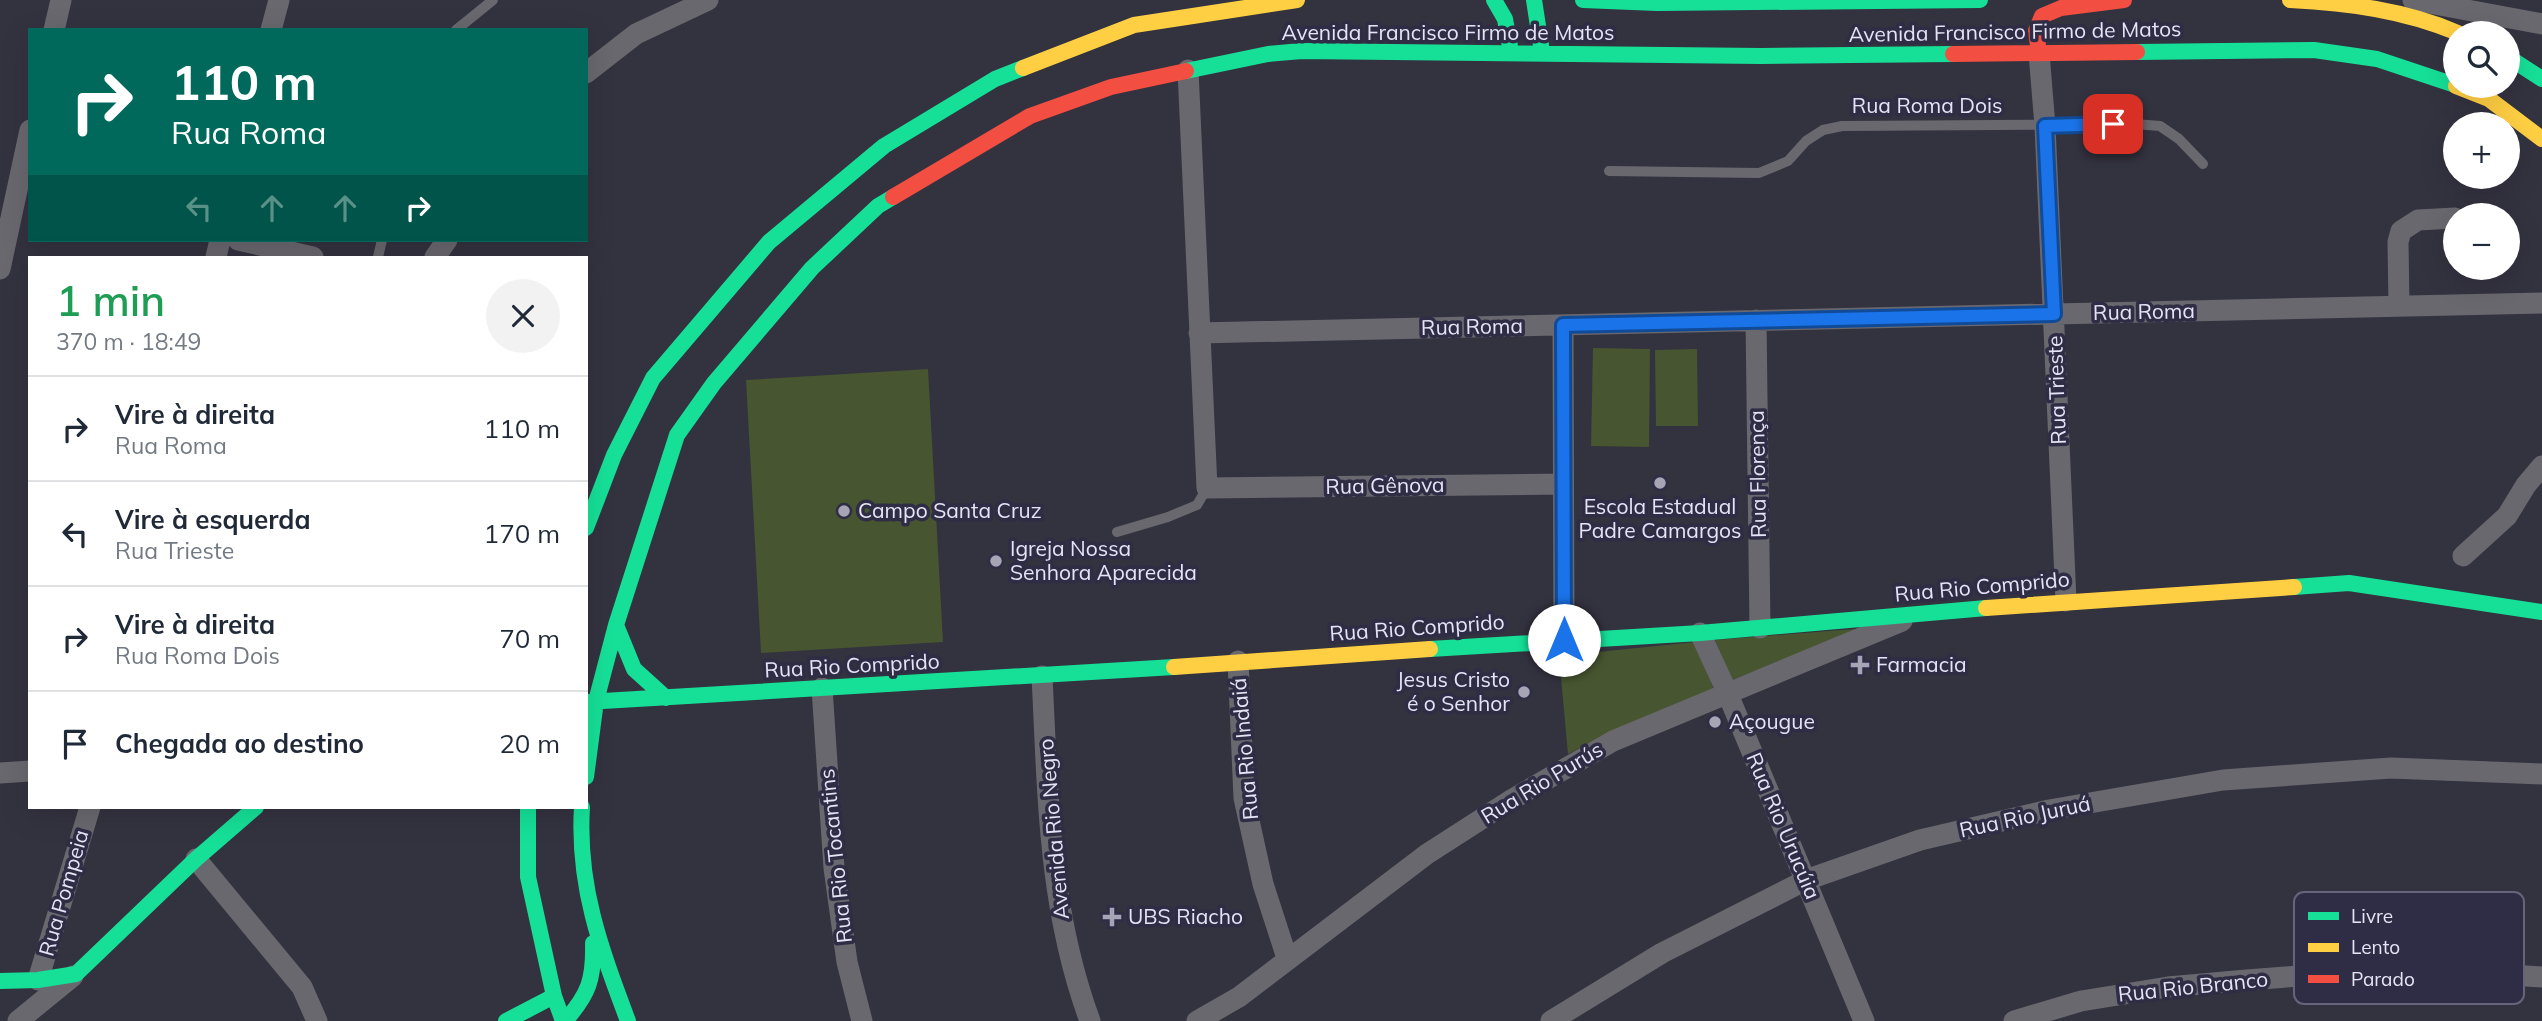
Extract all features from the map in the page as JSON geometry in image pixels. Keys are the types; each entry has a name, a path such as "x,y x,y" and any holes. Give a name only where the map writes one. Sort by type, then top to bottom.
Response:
{"street":[{"path":"54,28 61,0"},
{"path":"272,28 279,0"},
{"path":"588,71 636,34 708,0"},
{"name":"Avenida Francisco Firmo de Matos","path":"588,523 614,455 653,378 769,242 884,146 995,79 1135,25 1297,0"},
{"path":"1494,0 1505,19 1511,52"},
{"path":"1534,0 1542,52"},
{"name":"Avenida Francisco Firmo de Matos","path":"1583,0 1671,3 1980,0"},
{"path":"2039,53 2036,31 2042,16 2061,8 2124,0"},
{"path":"2290,0 2379,9 2443,27"},
{"path":"2413,0 2542,24"},
{"name":"Avenida Francisco Firmo de Matos","path":"588,748 591,702 677,435 714,383 812,268 878,206 1030,116 1111,87 1188,69 1268,54 1302,51 1761,56 2314,50 2377,59 2443,82"},
{"name":"Rua Trieste","path":"2039,53 2045,126 2066,601"},
{"path":"2520,65 2542,79"},
{"path":"1188,69 1207,488"},
{"name":"Avenida Francisco Firmo de Matos","path":"2486,98 2542,139"},
{"path":"0,270 28,138"},
{"path":"2399,306 2398,242 2401,230 2418,220 2443,219"},
{"path":"247,242 309,256"},
{"name":"Rua Roma","path":"1199,332 2542,303"},
{"name":"Rua Florença","path":"1756,320 1760,628"},
{"path":"1563,325 1564,640"},
{"path":"653,378 678,370"},
{"path":"677,435 694,391 693,380"},
{"path":"2463,556 2507,516 2526,485 2542,466"},
{"name":"Rua Gênova","path":"1207,488 1563,484"},
{"name":"Rua Rio Comprido","path":"591,702 1700,633 2066,601 2349,583 2542,612"},
{"name":"Rua Rio Purús","path":"1197,1021 1239,996 1427,854 1511,800 1613,741 1924,612"},
{"path":"616,625 634,669 666,698"},
{"name":"Rua Rio Urucúia","path":"1700,633 1864,1021"},
{"name":"Rua Rio Indaiá","path":"1238,661 1244,797 1263,884 1287,958"},
{"name":"Avenida Rio Negro","path":"1042,676 1049,829 1061,920 1077,986 1090,1021"},
{"name":"Rua Rio Tocantins","path":"822,688 834,868 848,962 862,1021"},
{"name":"Rua Rio Juruá","path":"1550,1021 1662,953 1805,880 1933,837 2049,810 2223,780 2391,768 2542,774"},
{"path":"0,773 28,771"},
{"name":"Rua Pompeia","path":"38,980 89,809"},
{"path":"18,1021 76,974 196,859 254,809"},
{"path":"528,809 528,877 554,996 564,1021 586,999 594,972 592,925 579,836 582,809"},
{"path":"196,859 302,986 317,1021"},
{"path":"592,925 628,1021"},
{"path":"0,981 38,980 76,974"},
{"name":"Rua Rio Branco","path":"2014,1021 2081,1000 2168,988 2294,976"},
{"name":"Rua Rio Branco","path":"2524,976 2542,977"},
{"path":"506,1021 554,996"}],"lane":[{"path":"458,28 493,0"},
{"name":"Rua Roma Dois","path":"1609,171 1759,173 1788,161 1806,141 1823,130 1842,125 2160,126 2179,139 2203,164"},
{"path":"1117,532 1197,505 1207,488"}],"green space":[{"path":"1593,348 1650,349 1649,447 1591,446"},
{"path":"1697,349 1698,426 1656,426 1655,350"},
{"name":"Campo Santa Cruz","path":"928,369 943,642 761,653 746,380"},
{"path":"1867,628 1732,680 1715,640"},
{"path":"1695,642 1714,690 1616,729 1568,754 1559,656"}],"traffic: fast":[{"path":"1494,0 1505,19 1511,52"},
{"path":"1534,0 1542,52"},
{"path":"1583,0 1657,3 1980,0"},
{"path":"2137,52 2314,50 2377,59 2443,81"},
{"path":"1186,71 1268,54 1302,51 1761,56 1953,54"},
{"path":"2520,65 2542,79"},
{"path":"588,523 614,455 653,378 769,242 884,146 995,79 1023,68"},
{"path":"588,762 596,701 616,625 677,435 714,383 812,268 878,206 893,197"},
{"path":"2294,587 2349,583 2542,612"},
{"path":"1430,649 1700,633 1986,608"},
{"path":"616,625 634,669 666,698"},
{"path":"588,702 1174,667"},
{"path":"0,981 38,980 76,974 196,859 254,809"},
{"path":"528,809 528,877 554,996 563,1021"},
{"path":"582,809 581,836 587,890 600,942 628,1021"},
{"path":"565,1021 585,994 591,976 593,943"},
{"path":"506,1021 554,996"}],"traffic: slow":[{"path":"1023,68 1134,25 1297,0"},
{"path":"2290,0 2376,9 2443,27"},
{"path":"2486,98 2542,139"},
{"path":"1986,608 2294,587"},
{"path":"1174,667 1430,649"}],"traffic: jam":[{"path":"2039,53 2036,31 2042,16 2061,8 2124,0"},
{"path":"1953,54 2137,52"},
{"path":"893,197 1030,116 1111,87 1186,71"}],"place":[{"name":"Escola Estadual Padre Camargos","path":"1660,483"},
{"name":"Campo Santa Cruz","path":"844,511"},
{"name":"Igreja Nossa Senhora Aparecida","path":"996,561"},
{"name":"Farmacia","path":"1860,665"},
{"name":"Jesus Cristo é o Senhor","path":"1524,692"},
{"name":"Açougue","path":"1715,722"},
{"name":"UBS Riacho","path":"1112,917"}],"route":[{"path":"1564,640 1563,325 2054,314 2045,126 2113,124"}]}
